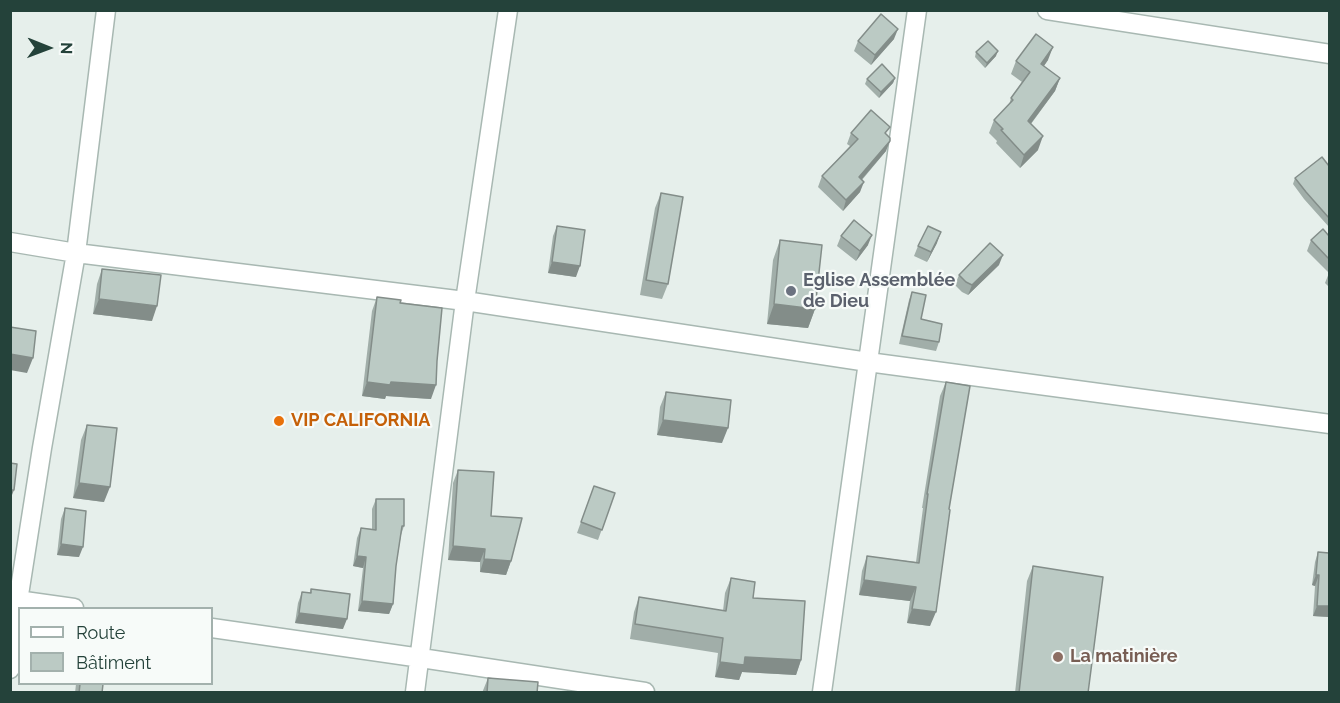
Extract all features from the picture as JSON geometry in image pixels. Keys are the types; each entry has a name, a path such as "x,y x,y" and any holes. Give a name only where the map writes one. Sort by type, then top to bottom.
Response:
{"street":[{"path":"10,669 14,600 76,253 106,10"},
{"path":"415,693 465,301 507,10"},
{"path":"822,693 917,10"},
{"path":"1047,10 1329,54"},
{"path":"10,242 76,253 465,301 868,362 1329,424"},
{"path":"14,600 61,607"},
{"path":"213,628 645,693"}],"building":[{"path":"881,14 898,29 875,55 858,41"},
{"path":"1036,34 1053,47 1041,64 1060,78 1028,121 1043,136 1024,155 994,120 1013,100 1011,98 1030,72 1016,61"},
{"path":"988,41 998,51 987,63 976,52"},
{"path":"882,64 895,78 881,92 867,79"},
{"path":"871,110 890,127 885,133 890,141 859,177 864,182 846,200 822,176 858,139 851,133"},
{"path":"1322,157 1329,166 1329,218 1295,178"},
{"path":"661,193 683,197 668,284 646,280"},
{"path":"854,220 872,235 860,251 841,236"},
{"path":"557,226 585,230 580,266 552,262"},
{"path":"928,226 941,232 931,252 918,246"},
{"path":"1323,229 1329,236 1329,259 1311,240"},
{"path":"780,240 822,245 815,309 774,304"},
{"path":"990,243 1003,255 972,285 966,282 959,275"},
{"path":"102,269 161,275 157,306 99,299"},
{"path":"912,292 926,295 921,319 942,324 939,342 902,336"},
{"path":"377,297 401,300 400,303 442,308 436,385 391,382 390,385 367,382"},
{"path":"10,327 36,331 33,358 10,354"},
{"path":"946,382 970,386 949,509 936,612 912,609 916,587 864,580 867,556 919,563 927,494"},
{"path":"666,392 731,400 728,428 663,420"},
{"path":"87,425 117,428 110,487 79,483"},
{"path":"10,463 17,464 14,490 10,490"},
{"path":"458,470 494,472 491,516 522,518 511,561 484,559 485,549 453,546"},
{"path":"594,486 615,493 602,530 581,522"},
{"path":"376,499 404,499 404,526 402,526 396,566 393,604 362,601 366,557 357,556 361,528 376,530"},
{"path":"65,508 86,511 83,547 61,544"},
{"path":"1318,552 1329,553 1329,606 1317,606"},
{"name":"La matinière","path":"1033,566 1103,577 1088,693 1019,693"},
{"path":"731,578 755,582 753,598 805,601 801,660 745,657 744,665 720,662 723,638 635,624 639,597 726,611"},
{"path":"311,589 350,594 347,619 299,613 302,592 311,593"},
{"path":"488,678 538,682 537,693 487,693"},
{"path":"80,685 103,685 102,693 79,693"}],"place":[{"name":"Eglise Assemblée de Dieu","path":"791,291"},
{"name":"VIP CALIFORNIA","path":"279,421"},
{"name":"La matinière","path":"1058,657"}]}
